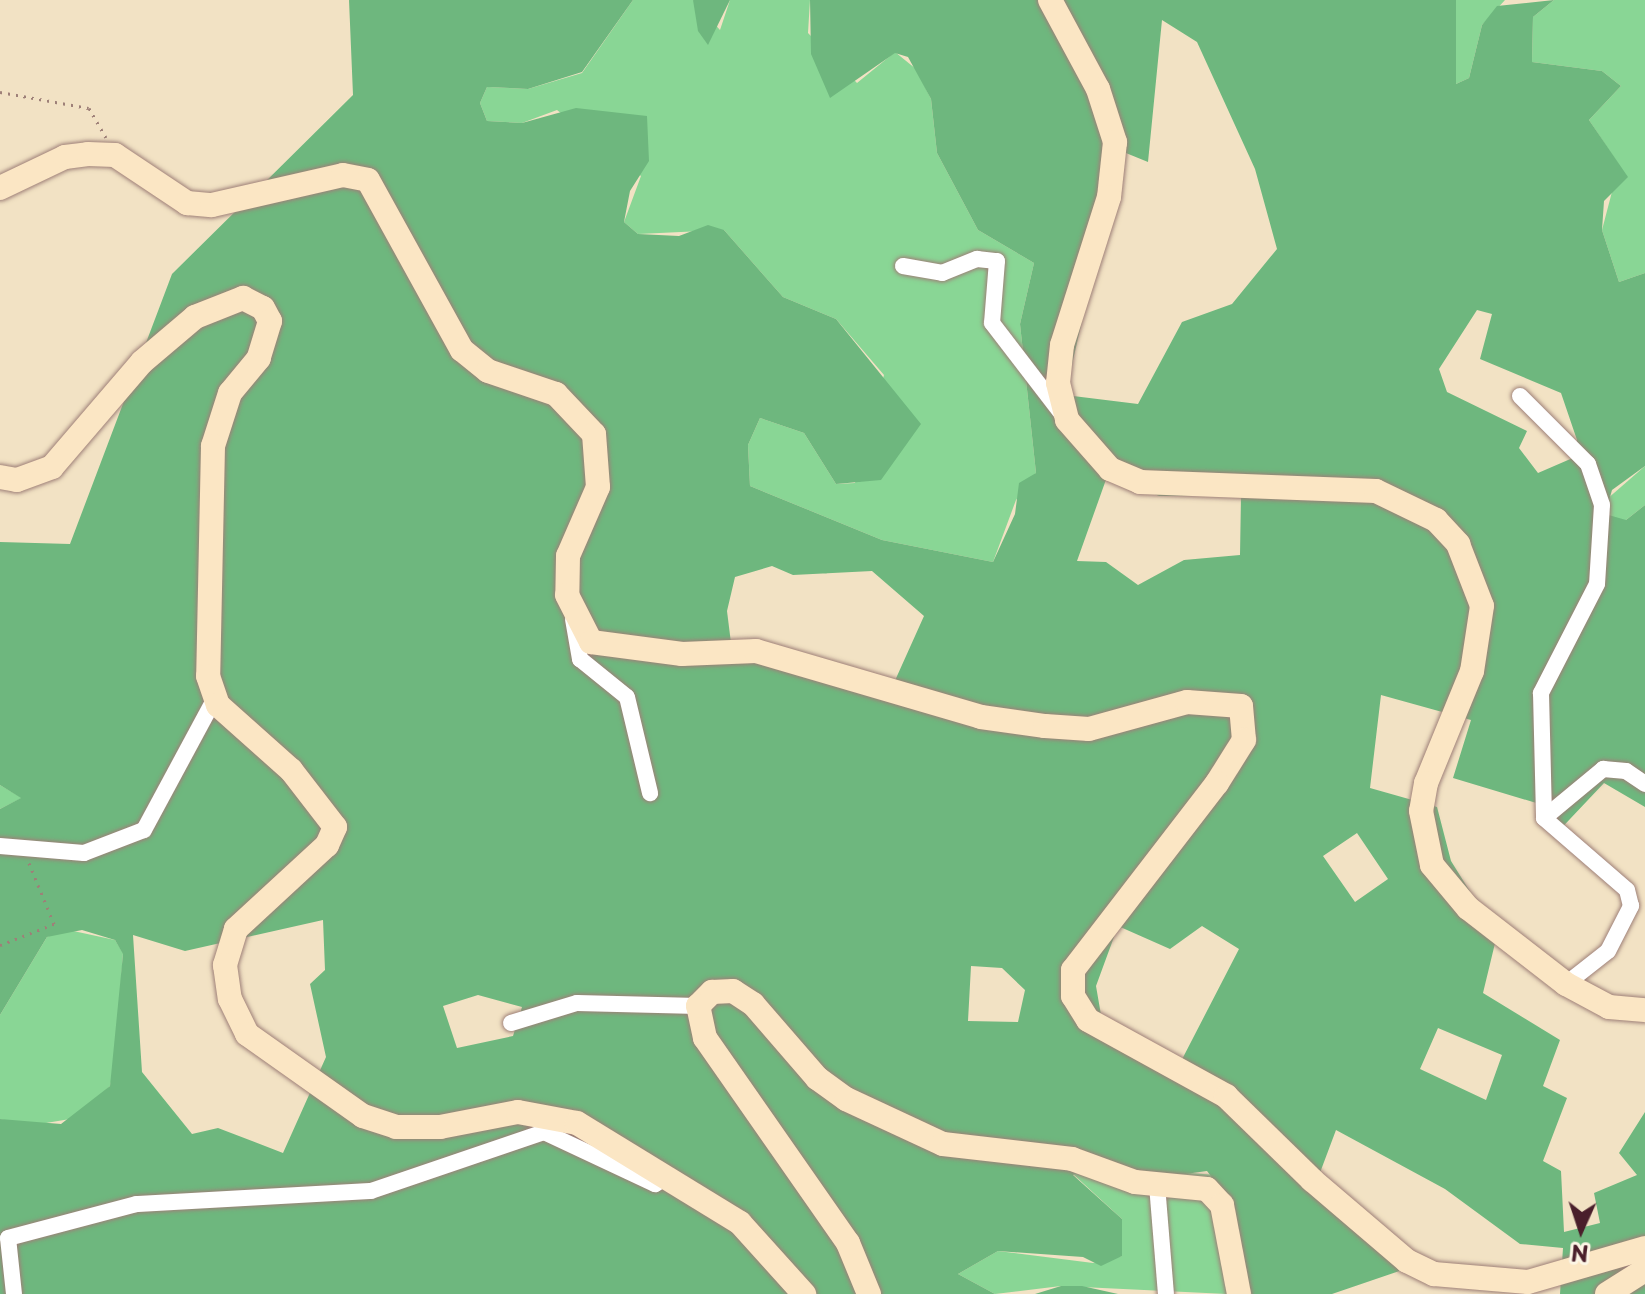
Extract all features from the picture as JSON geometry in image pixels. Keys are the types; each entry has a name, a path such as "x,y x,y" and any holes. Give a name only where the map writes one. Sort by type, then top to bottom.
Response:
{"street":[{"path":"1050,0 1098,89 1115,142 1109,197 1062,345 1058,383 1067,420"},
{"path":"0,188 65,157 115,155 187,203 212,205 343,175 368,180 462,350 488,371 556,394 594,434 598,487 568,556 573,618 580,659 627,697 650,793"},
{"path":"903,266 942,273 977,259 997,261 992,323 1067,420 1110,469 1140,482 1376,491 1436,520 1458,544 1482,606 1481,639 1426,783 1423,839 1447,889 1566,984 1609,1007 1645,1010"},
{"path":"0,477 17,480 52,467 142,362 195,317 243,298 263,308 270,321 259,358 230,393 213,446 217,495 206,652 215,698 291,770 335,827 327,845 236,929 225,965 230,999 247,1034 374,1120 440,1127 518,1112 557,1114 740,1223 804,1294"},
{"path":"1520,396 1588,464 1602,505 1597,584 1541,693 1544,818 1627,890 1631,906 1608,951 1566,984"},
{"path":"573,618 583,637 603,646 682,654 756,651 981,717 1045,726 1089,729 1187,702 1241,706 1244,740 1217,783 1073,970 1073,996 1088,1020 1226,1096 1312,1180 1407,1261 1434,1274 1528,1282 1645,1248"},
{"path":"0,846 84,853 144,830 215,698"},
{"path":"1544,818 1603,769 1626,771 1645,784"},
{"path":"511,1023 577,1003 698,1006 712,992 733,991 817,1078 943,1144 992,1155 1072,1159 1157,1185 1207,1189 1222,1205 1239,1294"},
{"path":"698,1006 705,1038 848,1243 869,1294"},
{"path":"14,1294 8,1238 137,1204 371,1191 544,1132 655,1184 665,1179"},
{"path":"1157,1185 1166,1294"},
{"path":"1607,1294 1645,1270"}],"path":[{"path":"0,92 89,108 115,155"},
{"path":"0,945 54,924 23,848"}],"green space":[{"path":"349,0 633,0 582,72 528,89 487,87 480,103 487,121 522,123 576,108 647,116 649,161 630,191 624,222 638,234 679,236 708,225 724,230 783,297 836,319 921,424 881,480 836,484 804,433 760,418 748,445 750,486 882,540 993,562 1015,514 1019,483 1036,473 1020,324 1034,263 978,230 937,153 931,99 908,57 895,53 830,98 811,54 810,0 1456,0 1456,84 1469,78 1482,25 1497,6 1554,0 1533,17 1532,62 1602,71 1621,86 1589,120 1628,177 1604,201 1602,230 1619,282 1645,273 1645,466 1612,490 1605,514 1626,520 1645,505 1645,807 1604,783 1553,837 1553,808 1453,778 1471,720 1381,695 1370,788 1437,807 1451,861 1497,935 1483,993 1560,1040 1543,1086 1567,1098 1543,1161 1561,1171 1564,1232 1600,1223 1594,1193 1637,1175 1619,1153 1645,1112 1645,1294 1560,1294 1563,1248 1520,1244 1445,1189 1336,1130 1315,1186 1414,1266 1332,1294 1227,1294 1217,1184 1207,1171 1171,1176 1088,1165 1073,1175 1122,1219 1122,1256 1101,1266 1083,1257 998,1251 958,1274 995,1294 0,1294 0,1119 61,1124 110,1086 123,954 115,940 82,930 47,937 0,1015 0,809 21,798 0,785 0,542 70,544 172,274 353,95","holes":["1162,20 1197,42 1255,169 1277,249 1232,304 1182,322 1138,404 1065,395 1121,151 1148,162","1477,310 1492,314 1480,359 1561,393 1577,440 1575,457 1538,473 1519,448 1527,431 1447,392 1439,369","1108,474 1159,496 1241,496 1240,555 1184,560 1138,585 1106,562 1077,561","772,566 793,575 872,571 924,616 893,685 732,651 727,611 735,577","1357,833 1388,879 1355,902 1323,856","323,920 325,970 310,984 326,1057 283,1153 218,1128 192,1134 142,1072 133,935 185,951","1118,926 1170,949 1202,926 1239,949 1176,1071 1101,1015 1096,986","971,966 1002,968 1025,990 1018,1022 968,1021","478,995 522,1007 513,1036 457,1048 443,1006","1438,1028 1502,1055 1486,1100 1420,1069"]},
{"path":"633,0 693,0 720,30 730,0 810,0 808,33 857,83 895,52 916,69 931,99 937,153 978,230 1034,263 1020,324 1036,473 1016,500 993,562 882,540 750,486 748,445 760,418 804,433 836,484 855,483 884,375 836,319 783,297 724,230 638,234 624,222 641,176 557,110 522,123 487,121 480,103 487,87 528,89 582,73"},
{"path":"693,0 730,0 708,45 698,31"},
{"path":"1456,0 1505,0 1482,25 1469,78 1456,84"},
{"path":"1554,0 1645,0 1645,273 1619,282 1602,230 1619,165 1589,120 1621,86 1602,71 1532,62 1533,17"},
{"path":"1645,466 1645,505 1626,520 1611,520 1606,500"},
{"path":"0,785 22,798 0,809"},
{"path":"64,929 115,940 123,953 115,1064 110,1086 76,1118 28,1126 0,1119 0,1015 47,937"},
{"path":"1088,1165 1216,1175 1227,1294 1061,1286 995,1294 958,1274 998,1251 1093,1263 1122,1256 1122,1219 1073,1174"},
{"path":"1061,1286 1082,1286 1118,1294 1035,1294"}]}
